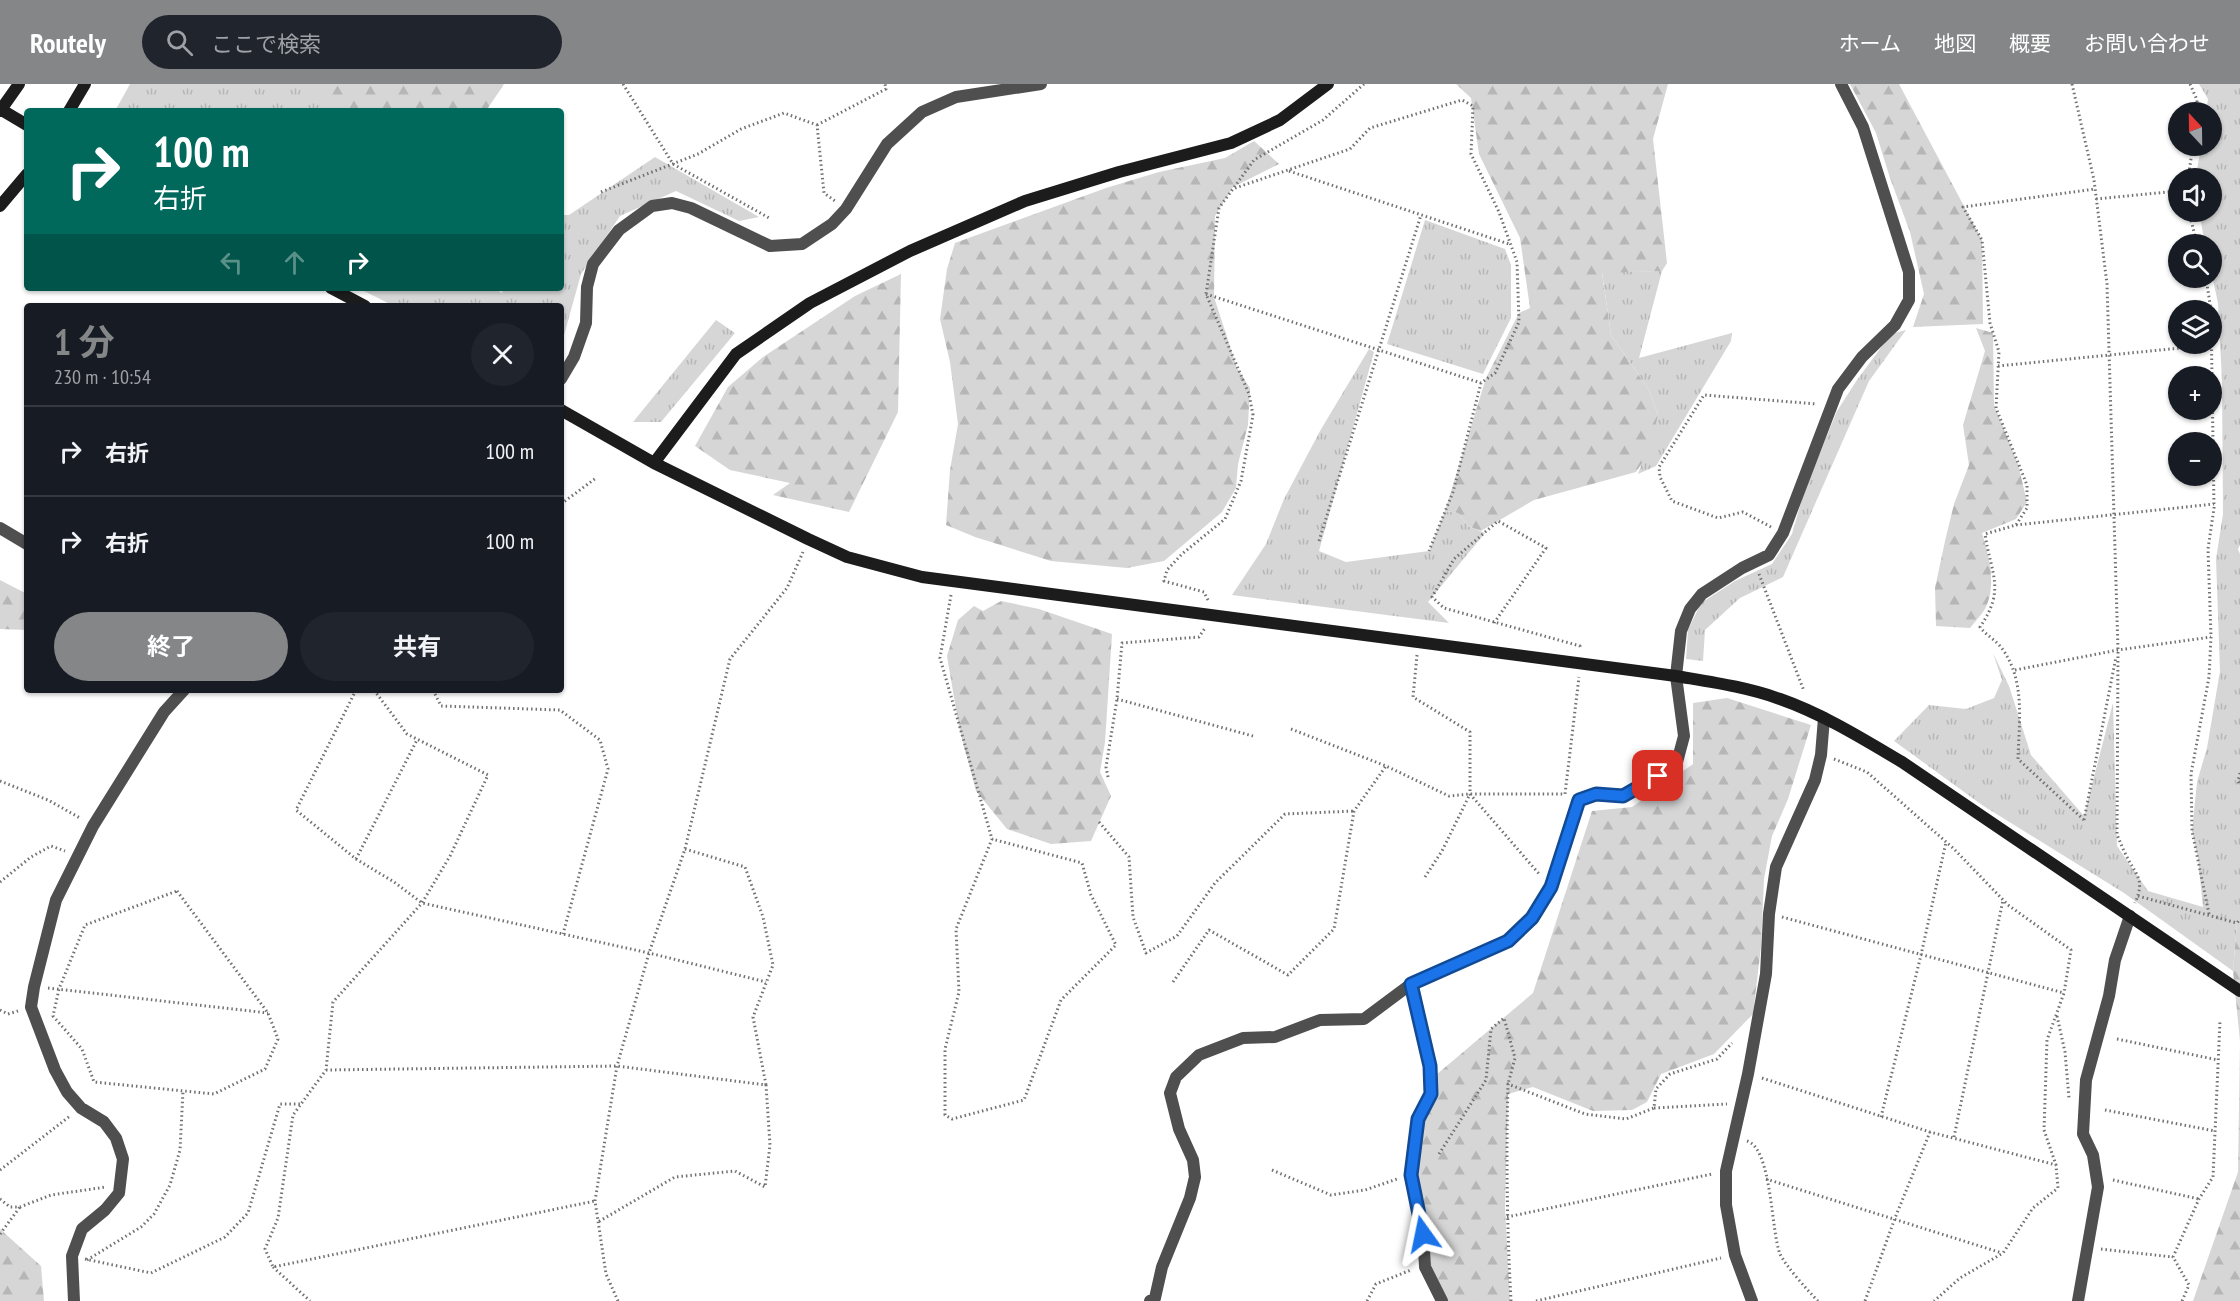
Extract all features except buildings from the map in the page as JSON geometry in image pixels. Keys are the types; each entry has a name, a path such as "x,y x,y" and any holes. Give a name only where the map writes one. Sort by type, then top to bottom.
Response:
{"street":[{"path":"19,84 0,110 24,123"},
{"path":"71,108 85,84"},
{"path":"564,374 574,357 586,323 586,287 593,264 619,230 652,206 672,203 691,208 770,246 802,244 832,224 846,209 887,144 922,112 956,97 1041,84"},
{"path":"654,463 736,354 810,303 910,251 1025,201 1119,171 1231,143 1280,120 1328,84"},
{"path":"1150,1301 1155,1298 1162,1267 1190,1198 1195,1177 1193,1160 1179,1129 1170,1093 1176,1077 1199,1055 1244,1038 1275,1037 1320,1020 1364,1018 1411,984 1508,941 1532,918 1551,887 1579,800 1596,794 1623,796 1676,766 1684,736 1676,676 1681,631 1690,609 1702,594 1769,555 1783,533 1838,389 1862,357 1895,325 1909,300 1909,272 1863,127 1841,84"},
{"path":"0,206 24,178"},
{"path":"337,291 359,303"},
{"path":"564,412 654,463 808,539 847,557 922,577 1676,676 1750,690 1780,699 1818,715 1902,762 2240,991"},
{"path":"0,528 24,542"},
{"path":"74,1301 72,1256 82,1228 105,1210 119,1193 123,1159 116,1138 104,1122 81,1108 67,1092 31,1007 34,987 56,900 77,857 93,826 164,712 181,693"},
{"path":"1752,1301 1735,1255 1725,1205 1726,1171 1748,1074 1766,974 1769,914 1776,867 1789,834 1806,804 1821,755 1818,715"},
{"path":"2078,1301 2098,1187 2093,1155 2083,1134 2086,1080 2109,996 2115,960 2130,916"},
{"path":"1411,984 1428,1056 1431,1094 1418,1119 1411,1175 1423,1234 1425,1267 1442,1301"}],"path":[{"path":"623,84 673,164 771,219"},
{"path":"602,192 698,154 741,129 784,113 817,125 886,89 885,84"},
{"path":"1108,777 1106,766 1117,699 1122,643 1199,636 1213,615 1204,592 1164,581 1167,570 1182,554 1225,519 1241,481 1252,415 1249,394 1206,294 1219,208 1254,160 1323,120 1364,84"},
{"path":"2072,84 2097,200 2107,284 2118,650 2118,835 2124,853 2140,878 2140,892 2130,916"},
{"path":"2190,84 2197,102"},
{"path":"1234,188 1350,149 1370,128 1462,100 1473,106 1471,154 1498,212 1517,262 1519,322 1495,373 1481,383 1453,492 1429,551"},
{"path":"817,125 824,193 846,209"},
{"path":"1287,171 1509,244"},
{"path":"2016,525 2027,508 2027,485 1996,408 1999,352 1989,322 1982,240 1963,207 2095,189"},
{"path":"2097,200 2168,192"},
{"path":"1319,541 1421,215"},
{"path":"1206,294 1481,383"},
{"path":"1998,366 2168,350"},
{"path":"2209,914 2192,831 2191,774 2210,677 2208,549 2214,504 2212,354"},
{"path":"1783,533 1743,512 1718,518 1672,501 1660,477 1659,467 1704,395 1831,405"},
{"path":"564,502 596,478"},
{"path":"2118,650 2084,820 2018,759 2019,699 2015,670 1999,645 1980,627 1992,607 1996,590 1985,534 2016,525 2214,504"},
{"path":"1291,729 1386,766 1449,796 1565,794 1581,663 1580,646 1494,623 1444,608 1432,597 1454,559 1498,521 1546,548 1494,623"},
{"path":"618,1301 606,1274 595,1201 616,1066 649,953 685,849 730,659 787,588 808,539"},
{"path":"1756,561 1818,715"},
{"path":"953,581 940,658 992,839 956,929 959,992 945,1049 945,1115 952,1119 1024,1100 1061,1000 1116,945 1091,895 1082,863 992,839"},
{"path":"2015,670 2118,650 2211,637"},
{"path":"1418,642 1413,697 1470,732 1470,794 1442,851 1425,876"},
{"path":"354,693 296,810 356,859 394,882 422,903 649,953 766,982"},
{"path":"310,1301 273,1267 265,1249 278,1218 293,1115 326,1070 333,1002 422,903 450,856 488,775 407,734 376,693"},
{"path":"434,693 441,706 560,710 600,740 608,769 563,935"},
{"path":"1117,699 1253,736"},
{"path":"356,859 417,740"},
{"path":"1821,755 1867,772 1946,843 2003,900 2071,950 2064,993 2047,1040 2044,1130 2056,1165 2058,1188 2033,1208 2003,1253 1960,1278 1935,1301"},
{"path":"1173,982 1209,930 1288,975 1334,929 1354,811 1386,766"},
{"path":"2240,773 2238,781 2240,785"},
{"path":"0,781 48,800 93,826"},
{"path":"1470,794 1551,887"},
{"path":"1099,822 1130,857 1132,917 1146,953 1177,936 1215,883 1285,814 1354,811"},
{"path":"1881,1117 1946,843"},
{"path":"0,882 31,857 51,846 77,857"},
{"path":"598,1222 675,1177 735,1171 765,1187 770,1144 766,1085 753,1017 773,965 762,917 745,867 685,849"},
{"path":"177,891 267,1013 278,1039 265,1069 214,1094 94,1082 82,1049 53,1016 59,989 85,925 177,891"},
{"path":"2138,896 2237,923 2240,919"},
{"path":"1954,1137 2003,900"},
{"path":"1769,914 2064,993"},
{"path":"34,987 267,1013"},
{"path":"2056,1014 2066,1052 2069,1106"},
{"path":"1439,1154 1486,1080 1491,1029 1504,1018 1515,1058 1508,1084 1505,1151 1511,1301"},
{"path":"2174,1257 2199,1199 2213,1178 2220,1021"},
{"path":"2117,1039 2218,1060"},
{"path":"1654,1108 1656,1089 1671,1074 1717,1059 1732,1043"},
{"path":"326,1070 616,1066 766,1085"},
{"path":"1748,1074 1930,1132 2056,1165"},
{"path":"1508,1084 1585,1114 1626,1119 1654,1108 1740,1104"},
{"path":"87,1260 141,1227 154,1214 170,1185 180,1150 183,1091"},
{"path":"72,1256 151,1273 225,1237 248,1213 280,1104 300,1104"},
{"path":"0,1170 81,1108"},
{"path":"2105,1110 2215,1131"},
{"path":"1865,1301 1930,1132"},
{"path":"1733,1138 1751,1142 1758,1150 1766,1179 1780,1254 1818,1301"},
{"path":"1272,1170 1331,1196 1365,1190 1411,1175"},
{"path":"1506,1217 1726,1171"},
{"path":"1766,1179 2003,1253"},
{"path":"2109,1179 2199,1199"},
{"path":"0,1198 10,1207 20,1207 51,1195 120,1186"},
{"path":"273,1267 595,1201"},
{"path":"0,1234 20,1207"},
{"path":"2086,1247 2174,1257"},
{"path":"1536,1301 1735,1255"},
{"path":"2174,1257 2190,1285 2182,1301"},
{"path":"1367,1301 1376,1284 1426,1264"}],"green space":[{"path":"130,84 322,84 334,108 117,108"},
{"path":"317,84 504,84 488,108 331,108"},
{"path":"1456,84 1668,84 1653,139 1667,263 1662,271 1602,273 1611,335 1649,390 1658,415 1649,453 1636,472 1534,500 1481,531 1468,526 1458,513 1445,511 1486,378 1519,313 1530,308 1520,238 1479,154 1471,98"},
{"path":"1850,84 1899,84 1982,240 1983,324 1913,327 1924,294 1910,232 1876,133"},
{"path":"2199,84 2240,84 2240,545 2238,549 2240,554 2240,919 2237,923 2233,971 2124,893 1982,805 1894,741 1929,705 1966,709 1994,698 2002,680 1993,653 2009,686 2031,755 2084,816 2113,703 2117,846 2148,891 2203,907 2198,859 2192,831 2197,782 2207,748 2220,671 2216,559 2223,514 2222,300 2217,300 2215,288 2222,288 2222,234 2203,234 2201,222 2222,222 2222,168 2197,168 2199,156 2222,156 2222,102 2208,102"},
{"path":"1254,141 1279,164 1233,187 1215,216 1214,297 1237,368 1250,388 1248,425 1238,464 1236,488 1222,512 1164,561 1127,568 1051,561 975,537 946,525 950,470 958,424 950,362 940,319 947,269 955,243 1106,188 1159,172 1225,158"},
{"path":"655,157 759,217 739,221 676,191 620,216 581,274 564,335 564,303 388,303 364,291 498,291 502,293 503,291 564,291 564,215 569,215"},
{"path":"1425,220 1505,249 1511,265 1511,318 1483,374 1387,344"},
{"path":"1662,271 1639,358 1732,333 1731,341 1656,466 1638,474 1658,415 1649,390 1611,335 1602,272"},
{"path":"901,274 898,412 849,512 773,495 790,483 730,470 695,446 728,387 763,357 855,296"},
{"path":"716,320 735,333 661,422 633,422"},
{"path":"1976,328 1993,333 1994,405 2018,464 2027,502 2016,519 1982,533 1991,581 1991,591 1985,609 1970,628 1936,626 1935,588 1954,504 1969,465 1963,425 1985,351"},
{"path":"1906,330 1869,381 1783,577 1740,598 1705,630 1703,661 1686,659 1688,630 1701,603 1735,581 1772,564 1792,534 1804,492 1837,411 1891,334"},
{"path":"1369,349 1374,352 1319,551 1346,562 1429,551 1445,511 1458,513 1468,526 1485,533 1428,602 1449,623 1232,595 1266,544 1284,499 1320,431"},
{"path":"0,580 24,592 24,630 0,629"},
{"path":"1001,601 1039,609 1112,634 1105,742 1100,772 1111,796 1091,841 1051,844 1007,829 976,791 959,727 947,656 958,620 974,606 983,611"},
{"path":"1727,698 1811,725 1788,799 1772,836 1764,879 1761,947 1753,1014 1714,1054 1661,1074 1647,1102 1632,1110 1593,1111 1533,1087 1508,1094 1505,1207 1510,1301 1444,1301 1428,1272 1411,1175 1436,1075 1533,993 1592,811 1632,807 1693,764 1693,703"},
{"path":"2240,919 2240,1041 2233,971 2237,923"},
{"path":"2240,1042 2240,1301 2193,1301 2238,1172"},
{"path":"0,1229 41,1266 44,1301 0,1301"}],"route":[{"path":"1423,1234 1411,1175 1418,1119 1431,1094 1430,1066 1411,984 1508,941 1532,918 1551,887 1579,800 1596,794 1623,796 1658,776"}]}
